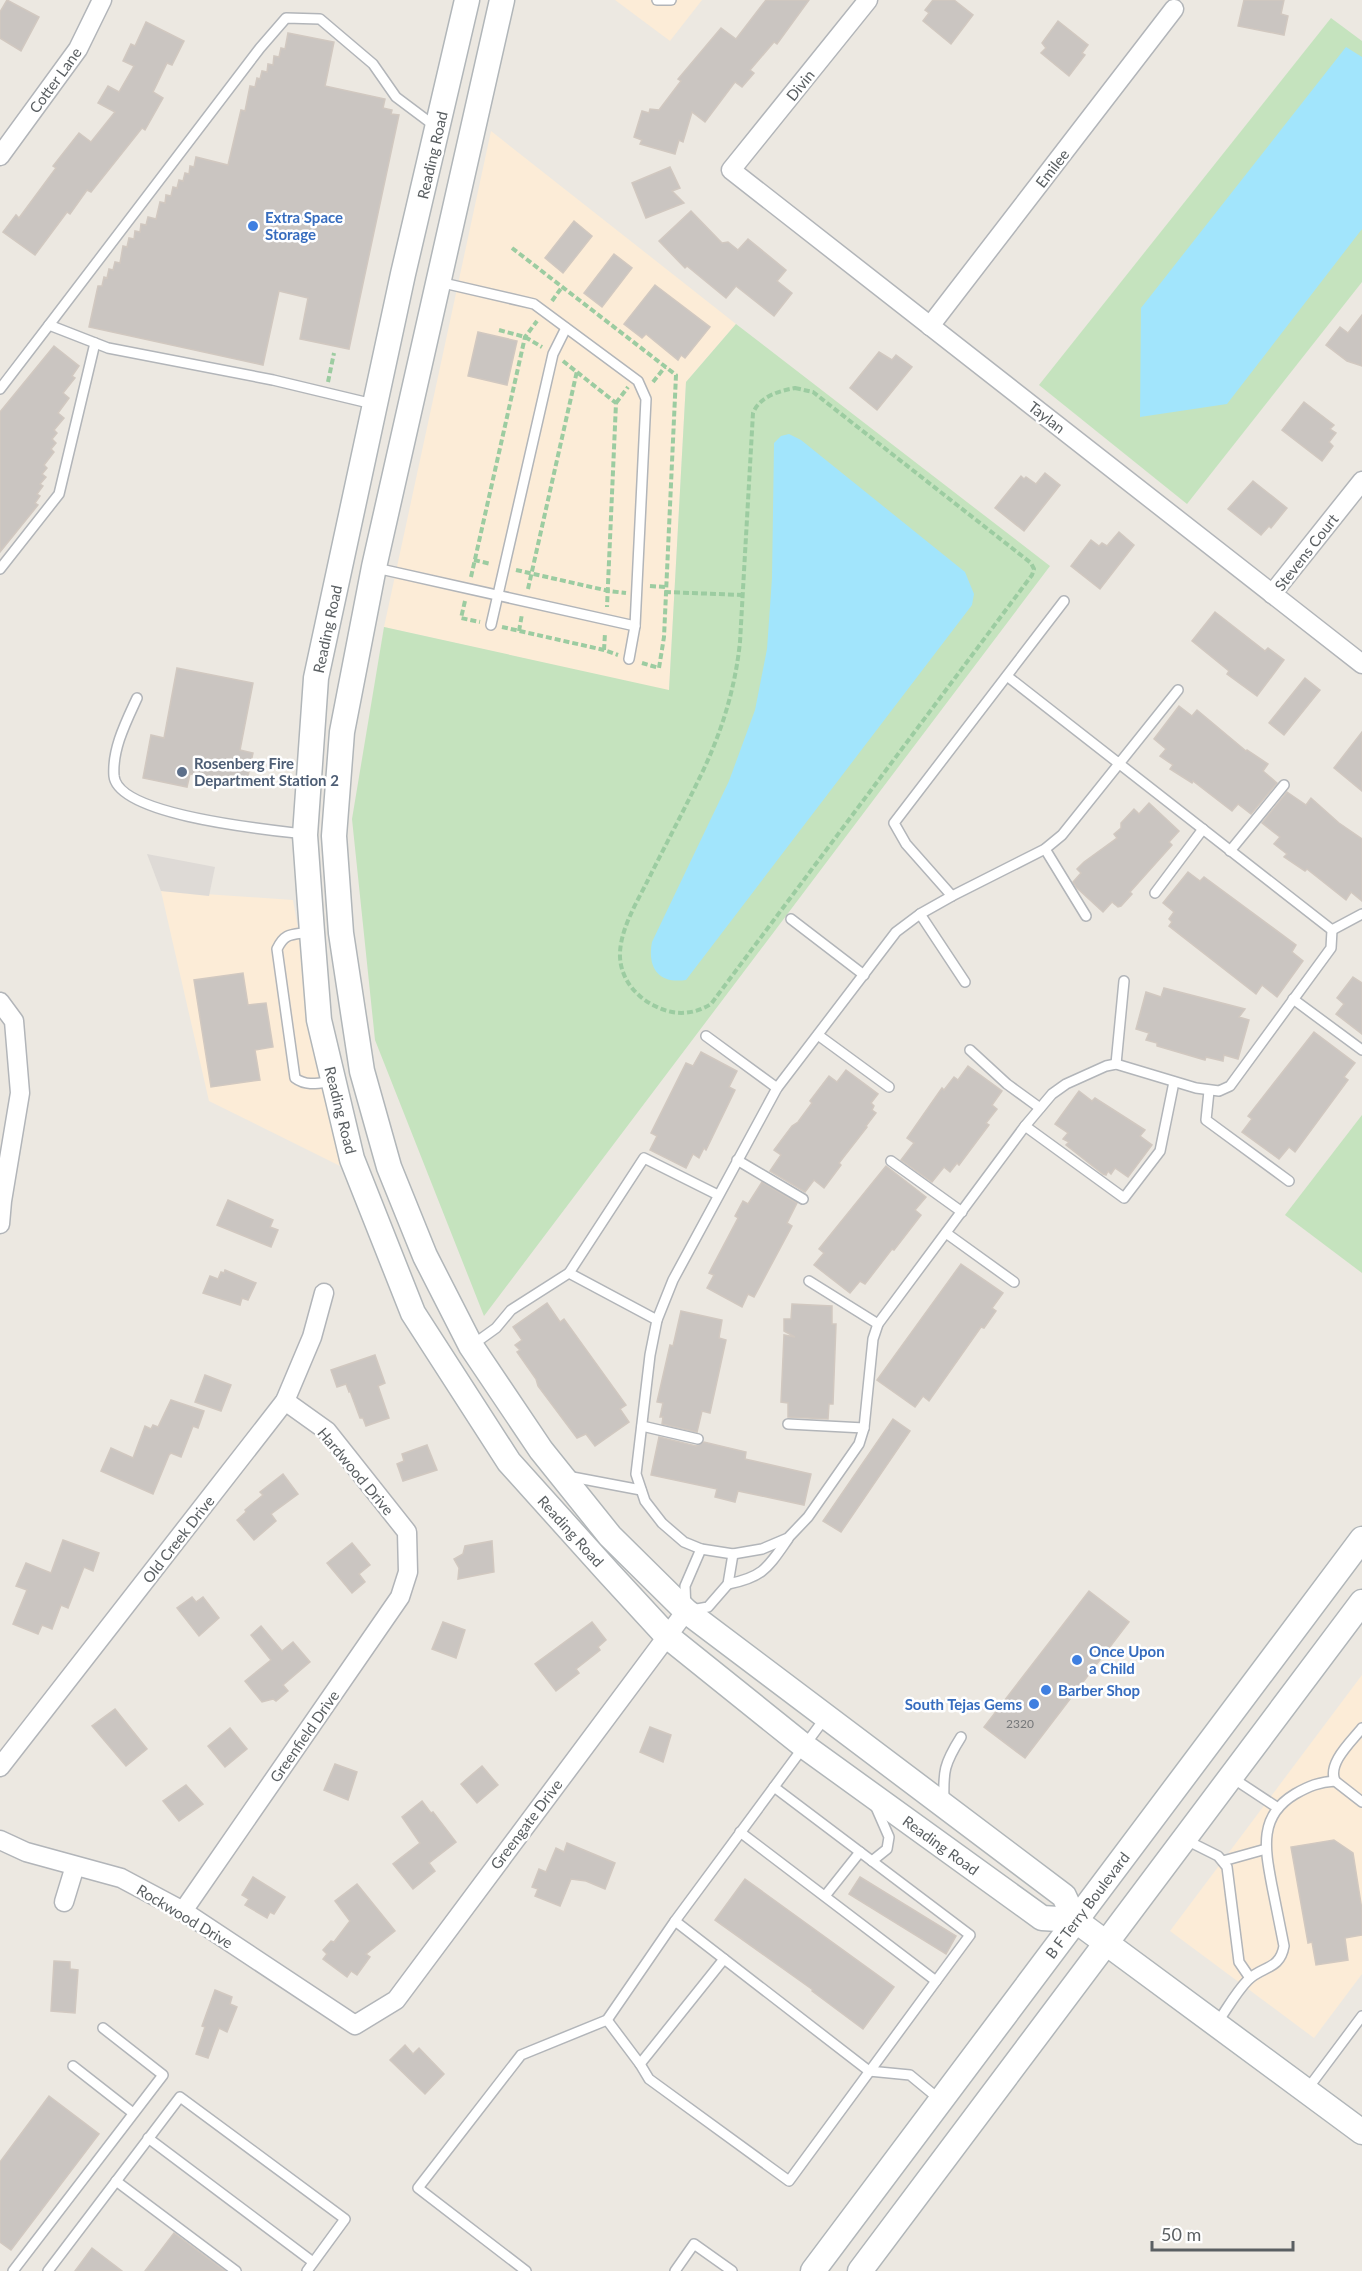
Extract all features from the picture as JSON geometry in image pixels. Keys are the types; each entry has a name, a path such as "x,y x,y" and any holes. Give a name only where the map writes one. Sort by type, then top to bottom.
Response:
{"main road":[{"name":"Reading Road","path":"467,0 403,274 316,678 305,835 325,943 389,1167 425,1256 471,1346 559,1474 610,1536 686,1611 1064,1896 1075,1920 1362,2132"},
{"name":"Reading Road","path":"502,0 374,567 342,732 319,1020 352,1159 413,1312 509,1462 667,1636 804,1746 1042,1918 1075,1920"},
{"path":"403,274 439,282"},
{"path":"342,560 374,567"},
{"name":"B F Terry Boulevard","path":"813,2271 1362,1539"},
{"path":"860,2271 1362,1602"}],"street":[{"name":"Cotter Lane","path":"0,156 78,49 102,0"},
{"name":"Divin","path":"731,170 868,0"},
{"name":"Emilee","path":"930,326 1174,9"},
{"name":"Taylan","path":"731,170 1362,664"},
{"name":"Stevens Court","path":"1272,594 1362,481"},
{"path":"0,1002 14,1021 20,1093 1,1201 0,1224"},
{"name":"Old Creek Drive","path":"0,1767 285,1401 312,1337 324,1293"},
{"name":"Hardwood Drive","path":"285,1401 327,1431 407,1532 407,1554"},
{"name":"Greenfield Drive","path":"183,1911 400,1597 408,1572 407,1554"},
{"name":"Greengate Drive","path":"355,2025 396,2000 686,1611"},
{"name":"Rockwood Drive","path":"0,1840 26,1852 121,1878 183,1911 355,2025"},
{"path":"64,1902 75,1866"}],"lane":[{"path":"657,0 671,0"},
{"path":"0,389 260,48 286,18 320,19 373,64 396,97 438,129"},
{"path":"439,282 534,304 638,381 646,399 635,626 629,659"},
{"path":"49,325 108,348 273,380 375,405"},
{"path":"491,625 553,354 566,328"},
{"path":"0,569 58,494 95,343"},
{"path":"374,567 635,626"},
{"path":"952,896 906,844 894,823 1064,601"},
{"path":"1007,676 1332,930"},
{"path":"788,1538 762,1549 734,1554 701,1549 684,1542 662,1523 645,1501 636,1474 650,1355 657,1320 673,1280 777,1088 896,932 920,914 952,896 1045,849 1062,835 1178,690"},
{"path":"136,698 119,740 114,778 121,791 149,806 222,823 305,835"},
{"path":"1230,851 1284,785"},
{"path":"1155,893 1203,829"},
{"path":"1045,849 1086,916"},
{"path":"920,914 965,982"},
{"path":"1332,930 1362,914"},
{"path":"791,919 864,975"},
{"path":"728,1584 751,1579 770,1564 788,1538 808,1517 859,1444 864,1428 873,1339 878,1324 1025,1126 1052,1094 1066,1084 1106,1066 1116,1064 1209,1091 1230,1086 1331,948 1332,930"},
{"path":"325,943 287,935 277,949 295,1078 302,1083 311,1084 333,1081"},
{"path":"1116,1064 1124,981"},
{"path":"1293,999 1362,1050"},
{"path":"706,1035 777,1088"},
{"path":"818,1035 889,1088"},
{"path":"970,1050 1007,1084 1040,1108"},
{"path":"1025,1126 1124,1198 1160,1151 1174,1082"},
{"path":"1209,1091 1206,1120 1289,1181"},
{"path":"471,1346 496,1328 511,1310 568,1273 644,1158 718,1195"},
{"path":"737,1160 803,1199"},
{"path":"891,1161 962,1212"},
{"path":"946,1233 1014,1282"},
{"path":"568,1273 657,1320"},
{"path":"808,1281 878,1324"},
{"path":"788,1424 864,1428"},
{"path":"642,1426 698,1439"},
{"path":"559,1474 641,1490"},
{"path":"701,1549 685,1587 686,1611 708,1607 728,1584 734,1554"},
{"path":"526,2271 418,2188 521,2055 607,2020 675,1921 826,1717"},
{"path":"1362,1728 1336,1763 1332,1775 1335,1781 1362,1803"},
{"path":"944,1806 943,1778 947,1760 961,1737"},
{"path":"1231,1777 1278,1808"},
{"path":"1216,2025 1250,1978 1277,1962 1282,1955 1284,1946 1266,1849 1267,1832 1278,1808 1289,1798 1318,1782 1335,1781"},
{"path":"607,2020 649,2079 789,2181 970,1935 774,1786"},
{"path":"871,1794 889,1838 887,1849 873,1861"},
{"path":"740,1832 936,1981"},
{"path":"1185,1839 1224,1861 1227,1867 1239,1962 1250,1978"},
{"path":"1224,1861 1266,1849"},
{"path":"825,1896 860,1852"},
{"path":"675,1921 869,2071 910,2075 941,2100"},
{"path":"640,2064 724,1959"},
{"path":"1306,2092 1361,2021"},
{"path":"13,2271 163,2075 103,2028"},
{"path":"73,2066 133,2113"},
{"path":"48,2271 180,2097 345,2218 307,2271"},
{"path":"148,2138 313,2262"},
{"path":"116,2181 237,2271"},
{"path":"675,2271 694,2244 732,2271"}],"path":[{"path":"562,287 525,337 460,618 604,650 659,668"},
{"path":"499,330 525,337 553,354 616,403 609,591 604,650"},
{"path":"325,393 334,353"},
{"path":"519,631 577,371"},
{"path":"795,388 813,392 1031,563 1034,569 1029,582 711,1004 690,1013 679,1014 654,1006 641,998 631,987 622,972 621,940 633,910 721,730 737,670 743,595 751,420 755,408 763,400 795,388"},
{"path":"474,561 609,591 625,593 648,586 665,590 743,595"}],"shaded area":[{"path":"615,0 702,0 670,41"},
{"path":"491,131 736,324 686,382 669,691 384,627"},
{"path":"147,854 215,867 209,896 161,891"},
{"path":"161,891 293,900 340,1166 209,1101"},
{"path":"1362,1675 1362,1974 1314,2038 1170,1931"}],"green space":[{"path":"1331,18 1362,41 1362,282 1187,504 1039,385"},
{"path":"736,324 1050,566 484,1316 375,1040 352,819 384,627 669,690 686,382"},
{"path":"1362,1115 1362,1273 1285,1215"}],"water":[{"path":"1346,47 1362,57 1362,229 1227,404 1140,417 1141,308"},
{"path":"789,434 801,440 965,572 974,594 972,605 686,980 677,981 662,977 653,967 652,942 729,781 755,710 767,649 772,578 774,443 781,436"}],"building":[{"path":"7,0 39,17 21,51 0,38 0,12"},
{"path":"766,0 809,0 777,44 774,42 750,70 754,73 742,87 735,82 705,122 692,112 683,142 679,140 675,154 640,144 642,140 634,137 642,111 649,113 650,109 659,110 681,81 678,79 721,28 736,39"},
{"path":"933,0 954,0 973,15 951,44 923,21 929,13 925,10"},
{"path":"1244,0 1284,0 1281,14 1288,16 1284,35 1238,26"},
{"path":"1058,21 1088,45 1082,53 1085,55 1069,76 1041,53 1046,48 1042,43"},
{"path":"146,22 184,41 172,65 167,63 153,92 163,98 145,130 142,128 91,192 87,190 70,214 67,212 35,255 3,232 16,215 19,218 56,168 53,166 79,133 91,142 115,112 98,103 108,86 119,92 134,66 123,61 131,44 135,46"},
{"path":"288,33 334,42 325,86 385,99 383,108 392,110 391,114 399,115 349,349 300,339 308,298 279,291 263,365 89,327 98,286 102,286 104,277 107,278 109,269 113,270 115,262 120,263 123,246 127,247 129,238 134,239 135,231 140,232 141,224 146,225 148,217 156,219 160,202 165,203 166,195 171,196 173,187 177,188 179,180 183,181 185,173 189,174 190,166 194,167 196,157 228,165 241,110 245,111 250,86 255,87 262,71 267,72 268,64 273,65 274,56 279,57 281,48 285,49"},
{"path":"670,167 680,188 672,191 684,203 646,218 632,183"},
{"path":"691,211 722,243 728,242 738,250 748,239 786,270 777,281 792,293 774,316 736,286 726,298 687,266 685,268 659,241"},
{"path":"574,221 592,236 563,273 545,258"},
{"path":"614,254 632,268 602,307 584,293"},
{"path":"655,285 710,327 685,358 681,355 678,360 646,334 642,338 624,324"},
{"path":"1362,315 1362,366 1347,361 1326,345 1340,327 1348,333"},
{"path":"478,332 517,341 507,385 468,376"},
{"path":"54,346 79,366 72,376 75,378 63,393 69,398 58,413 64,418 54,430 57,433 52,439 56,443 51,449 54,452 44,465 47,468 42,474 46,477 40,484 43,486 37,494 40,496 35,503 38,505 0,552 0,412"},
{"path":"879,352 892,360 896,355 912,367 877,410 850,388"},
{"path":"1304,402 1334,425 1330,429 1336,433 1329,442 1333,446 1322,461 1282,430"},
{"path":"1045,473 1060,485 1024,531 995,508 1021,476 1036,484"},
{"path":"1253,481 1287,508 1271,528 1269,526 1261,535 1228,509"},
{"path":"1119,532 1134,545 1100,589 1071,566 1091,540 1099,546 1102,543 1107,546"},
{"path":"1215,612 1265,651 1268,648 1284,660 1257,696 1227,674 1229,671 1192,641"},
{"path":"177,668 253,683 240,750 253,753 246,785 190,774 187,787 143,778 151,735 164,738"},
{"path":"1305,678 1320,690 1284,735 1269,723"},
{"path":"1179,706 1192,716 1197,710 1246,751 1268,764 1263,771 1277,783 1251,814 1238,804 1232,811 1193,781 1192,783 1170,769 1173,765 1160,756 1166,749 1154,739"},
{"path":"1362,732 1362,791 1334,768"},
{"path":"1287,792 1306,805 1311,798 1339,823 1362,839 1362,901 1351,892 1346,900 1307,869 1305,871 1284,857 1287,854 1274,844 1280,837 1262,823"},
{"path":"1149,803 1179,831 1169,842 1172,845 1130,892 1132,894 1121,906 1118,907 1112,902 1103,912 1073,882 1081,873 1077,869 1117,838 1114,834 1134,809 1139,814"},
{"path":"1188,872 1200,881 1204,877 1296,945 1292,952 1303,961 1277,997 1262,985 1256,994 1169,926 1172,922 1169,919 1174,912 1163,903"},
{"path":"243,973 248,1005 266,1003 273,1047 255,1050 260,1080 211,1087 194,980"},
{"path":"1353,977 1362,983 1362,1034 1336,1014 1344,1004 1337,998"},
{"path":"1164,988 1245,1009 1239,1017 1249,1020 1238,1059 1224,1055 1223,1061 1206,1057 1205,1060 1157,1046 1157,1043 1146,1040 1149,1033 1136,1029 1146,992 1161,997"},
{"path":"1314,1032 1355,1063 1344,1077 1348,1080 1295,1152 1289,1147 1279,1159 1242,1132 1252,1119 1248,1116"},
{"path":"701,1052 737,1071 729,1087 735,1090 706,1150 704,1148 699,1158 693,1154 686,1168 650,1150 657,1136 651,1133 686,1063 693,1066"},
{"path":"968,1066 1002,1091 992,1105 997,1109 986,1123 989,1125 959,1165 957,1163 950,1172 944,1167 932,1182 901,1160 914,1143 907,1138 942,1088 944,1090 954,1077 958,1080"},
{"path":"846,1070 878,1094 871,1103 874,1106 872,1110 876,1113 839,1163 841,1165 824,1188 814,1180 805,1192 770,1171 781,1155 774,1150 792,1126 798,1122 829,1076 837,1082"},
{"path":"1079,1091 1092,1101 1095,1098 1145,1130 1140,1136 1152,1145 1128,1177 1115,1168 1111,1174 1108,1171 1106,1175 1103,1174 1066,1145 1069,1142 1063,1139 1068,1133 1055,1124"},
{"path":"886,1166 926,1197 915,1210 921,1215 865,1284 860,1281 850,1293 814,1265 824,1253 819,1249"},
{"path":"762,1182 797,1203 787,1223 792,1226 754,1297 748,1294 742,1307 707,1288 714,1275 709,1273 738,1218 735,1216 743,1201 748,1204"},
{"path":"228,1200 273,1220 270,1227 278,1230 271,1247 217,1225"},
{"path":"961,1264 1003,1293 992,1308 996,1311 984,1328 981,1327 929,1401 923,1396 915,1407 877,1380"},
{"path":"225,1270 256,1283 248,1300 242,1298 240,1305 203,1293 210,1276 218,1279 221,1272 224,1273"},
{"path":"547,1303 560,1322 564,1319 626,1405 620,1409 629,1422 595,1446 586,1434 577,1438 538,1386 536,1379 517,1352 520,1350 515,1345 522,1340 513,1327"},
{"path":"792,1304 832,1306 832,1324 836,1324 833,1404 829,1404 828,1419 788,1417 788,1403 781,1402 784,1335 795,1337 784,1331 784,1319 791,1319"},
{"path":"681,1311 722,1320 719,1338 726,1340 710,1413 702,1411 697,1432 662,1424 663,1417 660,1417 663,1403 657,1402 670,1345 673,1346"},
{"path":"375,1355 385,1383 378,1386 389,1418 366,1426 363,1418 360,1418 346,1384 337,1387 331,1370"},
{"path":"205,1375 231,1385 221,1411 195,1402"},
{"path":"171,1400 204,1411 198,1428 193,1426 181,1457 171,1453 169,1455 153,1494 101,1471 111,1448 133,1458 145,1426 151,1429 153,1425 158,1427"},
{"path":"893,1419 910,1431 841,1532 823,1521"},
{"path":"659,1437 696,1446 704,1442 746,1452 745,1459 811,1474 804,1505 738,1491 735,1502 715,1497 717,1489 651,1475"},
{"path":"427,1445 437,1470 403,1481 397,1464 404,1461 402,1454"},
{"path":"283,1474 298,1494 271,1514 276,1521 254,1540 237,1520 263,1495 260,1492"},
{"path":"63,1540 99,1553 93,1571 84,1567 68,1608 61,1605 52,1629 42,1625 38,1634 13,1624 27,1590 16,1586 26,1563 51,1573"},
{"path":"492,1541 494,1572 458,1579 459,1568 454,1559 463,1554 465,1546"},
{"path":"352,1543 370,1565 359,1574 365,1582 352,1593 327,1563"},
{"path":"1089,1591 1129,1622 1025,1758 984,1727"},
{"path":"192,1597 196,1602 203,1597 219,1618 199,1636 177,1608"},
{"path":"443,1622 465,1630 456,1658 432,1649"},
{"path":"592,1622 606,1640 598,1647 600,1650 576,1669 579,1673 556,1691 535,1664"},
{"path":"261,1626 282,1651 293,1642 310,1662 283,1685 288,1691 276,1701 273,1699 262,1702 245,1681 271,1660 251,1635"},
{"path":"115,1709 147,1749 126,1766 92,1726"},
{"path":"650,1727 671,1735 663,1762 640,1752"},
{"path":"230,1728 247,1749 225,1767 208,1746"},
{"path":"335,1764 357,1772 348,1800 324,1790"},
{"path":"482,1766 498,1785 477,1803 461,1784"},
{"path":"186,1785 203,1804 179,1821 163,1801"},
{"path":"422,1801 456,1842 429,1863 435,1871 413,1889 393,1864 420,1843 402,1817"},
{"path":"1334,1840 1353,1853 1362,1910 1362,1935 1345,1938 1348,1960 1316,1965 1312,1942 1308,1943 1291,1847"},
{"path":"567,1843 615,1863 605,1889 586,1881 571,1879 560,1906 535,1896 538,1889 532,1887 539,1869 546,1872 556,1848 564,1852"},
{"path":"253,1877 285,1897 274,1914 270,1912 267,1918 245,1905 249,1899 242,1895"},
{"path":"860,1877 956,1936 946,1954 849,1894"},
{"path":"745,1879 894,1987 863,2029 715,1920"},
{"path":"357,1884 395,1931 366,1954 370,1957 357,1975 351,1971 347,1977 323,1959 327,1954 323,1950 331,1941 334,1942 350,1921 335,1901"},
{"path":"54,1961 70,1962 70,1969 78,1970 75,2013 51,2011"},
{"path":"215,1990 232,1997 230,2004 237,2007 227,2032 219,2028 208,2058 196,2054 205,2027 202,2026"},
{"path":"405,2045 413,2054 419,2048 444,2074 425,2094 390,2060"},
{"path":"49,2096 99,2134 11,2250 0,2242 0,2162"},
{"path":"174,2233 225,2271 145,2271"},
{"path":"92,2248 122,2271 75,2271"}],"place":[{"name":"Extra Space Storage","path":"253,226"},
{"name":"Rosenberg Fire Department Station 2","path":"182,772"},
{"name":"Once Upon a Child","path":"1077,1660"},
{"name":"Barber Shop","path":"1046,1690"},
{"name":"South Tejas Gems","path":"1034,1704"}]}
